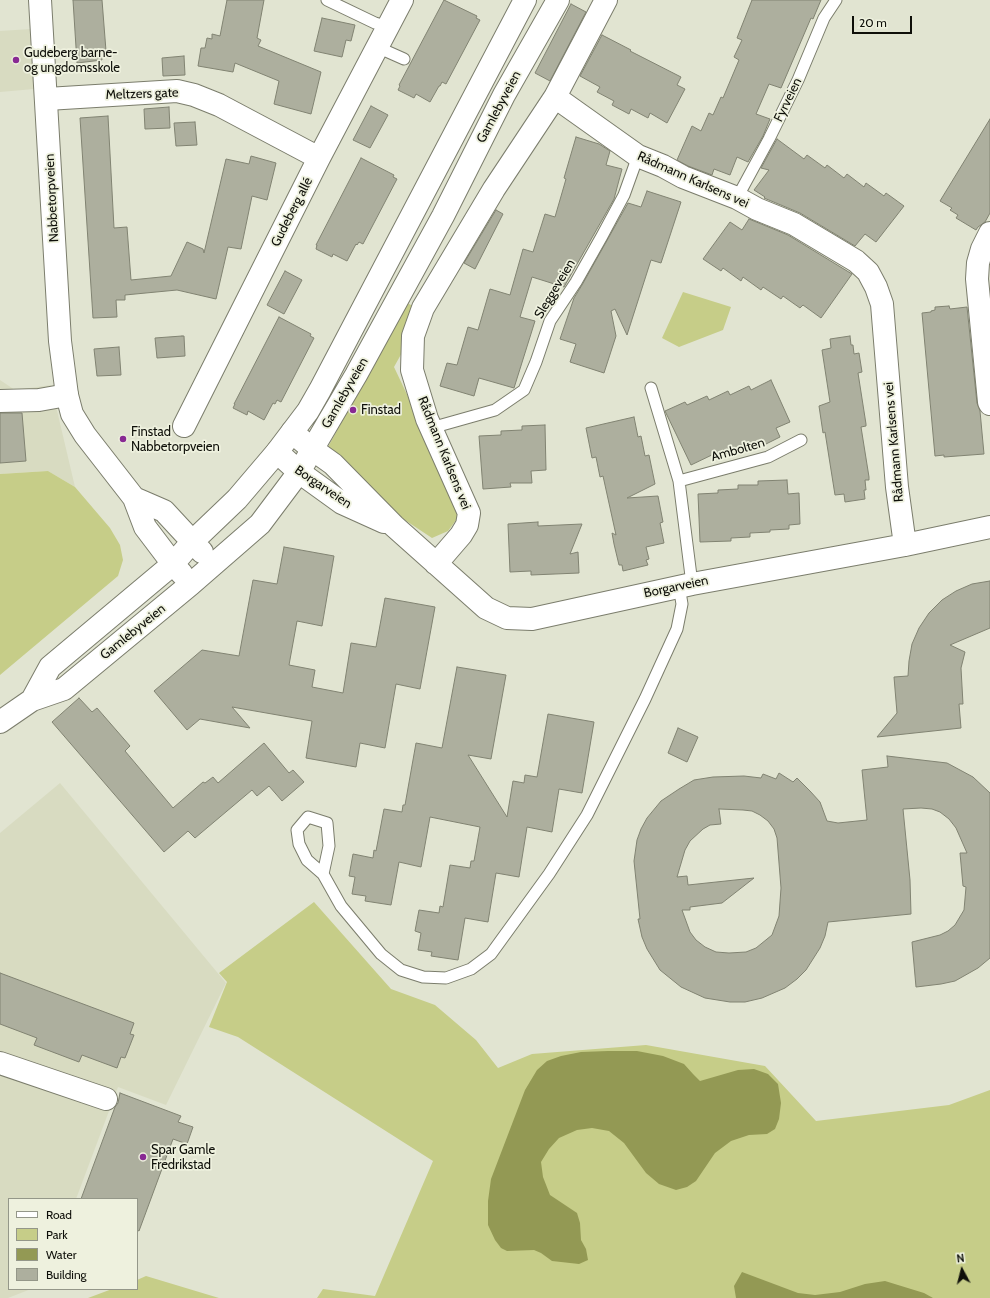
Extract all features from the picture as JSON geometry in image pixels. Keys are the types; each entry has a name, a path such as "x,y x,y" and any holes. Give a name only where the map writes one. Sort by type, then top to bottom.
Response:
{"street":[{"name":"Nabbetorpveien","path":"40,0 60,341 67,395 72,414 85,435 134,498 145,527 173,564 191,584"},
{"name":"Gudeberg allé","path":"184,426 319,158 402,0"},
{"name":"Gamlebyveien","path":"32,700 50,667 173,564 192,542 237,499 277,452 308,411 525,0"},
{"name":"Gamlebyveien","path":"0,722 32,700 64,688 191,584 260,524 299,472 356,375 443,216 504,95 558,0"},
{"path":"555,97 606,0"},
{"name":"Meltzers gate","path":"47,99 177,91 194,95 219,105 319,158"},
{"name":"Rådmann Karlsens vei","path":"436,564 467,526 469,513 431,428 412,370 413,336 423,308 494,189 555,97 638,156 663,166 683,177 737,198 757,209 794,224 856,261 868,272 876,287 882,304 896,487 905,545"},
{"path":"990,233 978,263 977,279 990,404"},
{"path":"0,401 39,400 67,395"},
{"name":"Borgarveien","path":"292,432 349,478 394,526 486,608 507,618 532,619 685,585 905,545 989,523"},
{"name":"Borgarveien","path":"277,452 299,472 342,503 394,526"},
{"name":"Nabbetorpveien","path":"134,498 164,511 214,564"},
{"path":"0,1062 106,1099"}],"lane":[{"path":"327,0 375,23 388,27"},
{"name":"Fyrveien","path":"737,198 769,139 798,80 824,18 836,0"},
{"path":"377,47 404,59"},
{"name":"Sleggeveien","path":"431,428 495,410 524,390 536,362 550,321 576,282 624,195 638,156"},
{"path":"322,874 329,846 327,823 308,817 297,830 299,844 307,860 322,874 341,906 381,954 401,970 423,977 446,978 471,969 491,954 549,874 587,815 645,699 677,629 685,585 679,481 651,388"},
{"name":"Ambolten","path":"679,481 768,457 801,440"}],"shaded area":[{"name":"Gudeberg barne- og ungdomsskole","path":"31,29 34,89 0,92 0,31"},
{"path":"0,380 15,390 51,385 75,487 48,471 0,474"},
{"path":"60,783 226,983 166,1105 118,1087 76,1198 8,1198 8,1290 28,1290 8,1298 0,1298 0,833"}],"green space":[{"path":"683,292 731,307 723,330 679,347 662,338"},
{"path":"407,303 419,309 414,331 394,367 456,498 459,516 448,531 432,538 337,475 317,467"},
{"path":"48,471 75,487 110,528 120,545 123,560 118,576 0,675 0,474"},
{"path":"314,902 391,989 435,1005 476,1040 498,1068 532,1054 646,1045 765,1066 816,1121 949,1105 990,1090 990,1298 317,1298 323,1289 375,1296 433,1161 238,1037 209,1027 227,982 219,973"},
{"path":"146,1276 219,1298 88,1298 109,1290 138,1290 138,1280"}],"water":[{"path":"637,1051 663,1056 684,1064 700,1081 738,1070 754,1069 768,1074 778,1084 781,1103 779,1119 775,1129 767,1134 749,1135 731,1141 715,1153 696,1181 687,1187 676,1190 659,1184 646,1173 624,1143 609,1131 592,1128 577,1130 559,1138 549,1149 541,1162 543,1177 550,1195 577,1213 580,1223 581,1240 586,1249 588,1260 579,1264 552,1261 534,1250 507,1251 501,1248 495,1240 488,1225 488,1201 491,1179 525,1090 537,1070 547,1061 561,1056 581,1052"},
{"path":"742,1272 798,1293 815,1295 840,1292 865,1284 885,1281 924,1293 933,1298 736,1298 734,1286"}],"building":[{"path":"73,0 102,0 106,51 101,52 102,60 77,63"},
{"path":"227,0 264,0 257,38 261,40 258,46 321,72 311,114 274,104 279,81 235,63 233,72 198,66 201,48 205,48 207,38 212,39 212,34 220,36"},
{"path":"444,0 477,16 476,18 480,20 446,84 442,82 430,102 416,94 414,98 398,90 399,85"},
{"path":"752,0 821,0 813,19 811,18 781,88 769,84 756,114 770,119 763,136 748,162 737,157 730,175 714,169 712,175 677,160 692,126 701,131 709,113 713,115 721,97 723,98 739,60 734,57 742,40 737,38"},
{"path":"571,4 586,12 550,81 535,73"},
{"path":"322,18 355,25 351,41 346,40 342,57 314,51"},
{"path":"602,35 681,77 677,85 685,89 667,123 650,113 648,118 631,109 629,114 612,105 614,101 597,92 600,87 580,76"},
{"path":"184,56 185,75 163,76 162,58"},
{"path":"371,106 388,115 370,148 353,140"},
{"path":"169,107 170,128 145,129 144,109"},
{"path":"108,116 114,228 127,227 131,280 171,276 187,242 203,249 204,253 226,159 249,164 251,156 276,163 267,200 252,196 241,249 228,247 216,299 177,290 125,295 125,300 116,300 117,317 93,318 80,118"},
{"path":"990,119 990,213 985,222 976,230 956,218 958,215 950,210 952,208 940,201"},
{"path":"195,122 197,145 176,146 174,123"},
{"path":"576,137 599,144 610,151 606,165 622,169 614,199 564,287 532,277 520,317 535,321 514,388 479,378 474,396 440,386 447,363 457,365 468,327 478,330 490,289 510,295 523,249 533,252 545,214 555,217"},
{"path":"777,139 804,159 807,155 825,168 827,165 844,178 847,174 864,187 866,183 884,196 886,193 904,206 876,242 865,234 855,246 800,213 764,198 765,197 754,190 769,170 761,168"},
{"path":"361,158 394,175 393,177 397,179 363,244 359,242 357,245 356,244 347,261 333,254 332,257 316,249 316,245"},
{"path":"647,191 681,202 661,263 651,260 627,335 615,309 611,311 616,336 604,373 570,362 576,344 560,339 574,298 628,203 641,207"},
{"path":"496,210 503,214 475,269 464,263"},
{"path":"749,219 788,235 852,274 821,318 803,305 800,308 783,296 781,299 763,287 761,290 743,277 741,281 723,268 721,271 703,259 730,222 742,230"},
{"path":"285,271 302,280 284,314 267,305"},
{"path":"949,306 950,309 967,307 984,454 944,457 944,455 935,456 922,313 931,312 935,310 935,307"},
{"path":"279,317 311,334 310,336 314,338 281,402 277,400 275,404 273,403 264,420 248,411 247,415 233,408"},
{"path":"184,336 185,356 157,358 155,338"},
{"path":"850,336 854,354 859,353 862,372 858,373 866,426 861,427 869,480 865,480 865,499 845,502 844,494 835,495 825,432 823,433 819,406 830,402 822,350 831,348 830,339"},
{"path":"119,347 121,375 97,376 94,349"},
{"path":"771,380 790,422 776,428 780,437 756,449 756,444 736,453 736,449 717,458 716,453 691,465 665,411 685,402 687,405 707,396 709,400 728,391 730,395 749,386 751,390"},
{"path":"0,413 22,413 26,461 0,463"},
{"path":"634,417 638,437 641,436 645,456 649,455 655,484 627,498 658,496 663,522 660,523 664,543 646,547 649,559 646,560 648,565 623,571 622,565 619,565 614,544 612,533 616,535 603,476 600,477 596,457 592,458 586,428"},
{"path":"545,425 546,470 531,471 532,483 510,483 511,487 483,489 479,436 501,435 501,431 522,430 522,426"},
{"path":"787,480 788,494 799,493 800,524 789,525 789,529 750,533 750,537 731,538 731,541 700,542 698,494 718,493 718,490 738,489 738,485 758,485 758,481"},
{"path":"538,522 538,526 582,524 570,554 578,552 579,573 531,575 531,571 510,572 508,524"},
{"path":"284,547 334,556 322,626 297,621 289,665 315,670 312,687 343,693 351,643 376,647 385,598 435,607 420,689 396,684 385,748 360,743 356,767 306,758 312,721 232,707 250,728 200,719 187,730 154,691 202,650 239,656 253,580 277,584"},
{"path":"990,581 990,628 950,645 965,652 961,668 963,704 959,704 961,728 877,737 897,713 894,677 908,676 912,644 919,628 929,613 942,600 956,591 972,584"},
{"path":"457,667 506,675 491,759 468,755 507,817 513,781 524,783 525,775 537,777 548,714 594,722 582,793 559,789 552,832 527,827 519,877 496,873 488,922 465,918 458,960 431,956 432,952 418,950 421,933 415,931 419,910 439,913 440,906 443,907 450,865 470,868 471,861 474,861 480,827 430,817 421,867 399,862 391,905 365,901 366,896 352,894 355,877 349,876 353,854 373,858 374,850 376,851 384,809 402,812 403,805 405,805 416,743 442,748"},
{"path":"79,698 92,712 97,708 130,746 125,751 173,808 203,782 205,783 213,777 218,783 264,743 289,773 293,770 304,782 282,801 269,786 257,796 252,790 195,838 188,831 164,852 52,722"},
{"path":"678,728 698,737 687,762 668,753"},
{"path":"887,756 947,763 973,777 990,793 990,958 978,968 955,981 916,987 912,942 940,935 955,925 964,910 966,887 963,886 960,853 967,853 956,828 949,819 940,812 932,809 921,808 903,809 910,880 911,914 828,922 825,936 820,948 806,970 797,979 785,988 762,998 745,1002 730,1002 705,998 681,987 660,970 647,949 642,937 638,919 640,919 634,861 637,840 641,829 647,818 661,801 694,780 713,777 744,776 761,778 763,774 776,779 779,773 793,782 797,778 810,791 820,802 827,821 838,823 867,820 862,770 888,767","holes":["719,809 752,811 760,815 768,821 774,829 777,838 781,888 779,916 772,935 756,948 746,952 716,952 705,947 696,940 690,932 682,910 690,910 690,907 722,903 754,878 688,885 687,876 677,877 685,850 690,841 703,829 710,825 721,824"]},
{"path":"0,973 134,1023 130,1034 134,1035 125,1058 121,1057 117,1068 82,1055 79,1062 34,1045 37,1038 0,1024"},
{"path":"120,1093 181,1116 178,1122 193,1127 187,1144 173,1139 139,1231 138,1198 81,1198 115,1107 118,1103"}],"place":[{"name":"Gudeberg barne- og ungdomsskole","path":"16,60"},
{"name":"Finstad","path":"353,410"},
{"name":"Finstad Nabbetorpveien","path":"123,439"},
{"name":"Spar Gamle Fredrikstad","path":"143,1157"}]}
